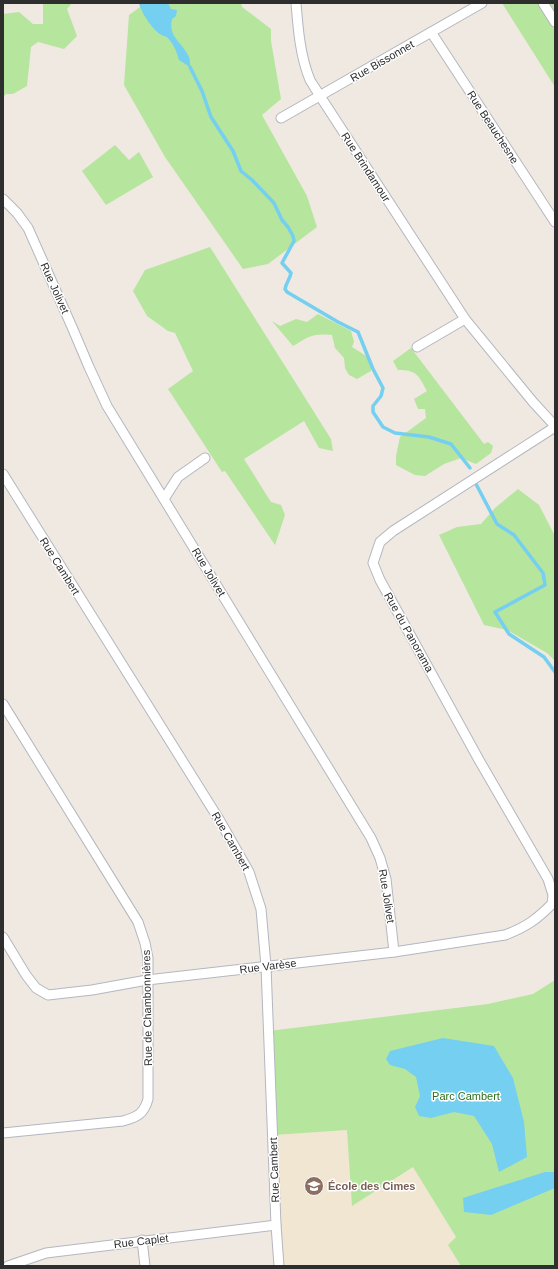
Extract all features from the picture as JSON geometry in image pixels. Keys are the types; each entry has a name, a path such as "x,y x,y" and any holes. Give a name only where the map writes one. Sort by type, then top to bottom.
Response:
{"street":[{"name":"Rue Brindamour","path":"296,3 300,43 310,80 465,319 555,427"},
{"name":"Rue Bissonnet","path":"281,118 482,3"},
{"path":"543,3 555,22"},
{"name":"Rue Beauchesne","path":"431,32 555,222"},
{"name":"Rue Jolivet","path":"3,199 17,213 28,228 88,367 107,406 371,838 380,858 386,879 394,952"},
{"path":"417,348 465,319"},
{"name":"Rue du Panorama","path":"552,904 553,895 548,878 460,725 380,580 373,563 380,542 393,530 555,427"},
{"path":"164,499 178,477 205,458"},
{"name":"Rue Cambert","path":"3,474 220,821 249,872 261,909 266,966 276,1225 279,1266"},
{"name":"Rue de Chambonnières","path":"3,704 138,922 148,958 148,1099 141,1113 134,1118 123,1121 3,1133"},
{"name":"Rue Varèse","path":"3,937 26,975 36,988 48,995 92,990 147,980 394,952 505,935 522,928 539,918 552,904"},
{"name":"Rue Caplet","path":"8,1266 46,1253 142,1240 276,1225"},
{"path":"142,1240 145,1266"}],"shaded area":[{"name":"École des Cimes","path":"347,1130 352,1205 413,1166 456,1238 448,1245 461,1266 282,1266 274,1135"}],"green space":[{"path":"43,3 72,3 67,9 77,36 64,49 38,42 31,47 27,86 13,94 6,94 3,97 3,14 19,12 33,24 43,24"},
{"path":"139,3 241,3 242,7 271,29 271,41 281,99 262,115 307,196 317,227 268,264 243,269 165,157 124,85 129,15 140,7"},
{"path":"502,3 555,3 555,87"},
{"path":"115,145 129,160 139,152 153,177 106,205 82,171"},
{"path":"210,247 331,439 333,451 319,448 304,421 244,459 271,502 281,505 285,515 275,545 225,471 222,472 168,389 193,371 175,333 168,331 147,316 133,291 145,270"},
{"path":"318,314 351,331 354,342 352,347 371,359 371,371 357,379 349,375 345,368 344,358 335,348 332,335 320,334 311,336 293,346 272,321 280,326 296,319 307,322"},
{"path":"411,348 484,444 488,442 493,446 491,453 476,464 461,458 444,464 425,476 415,475 396,465 396,456 400,437 426,418 425,409 418,409 414,399 427,391 419,377 413,372 398,370 393,361"},
{"path":"518,489 539,505 555,536 555,661 547,653 507,630 484,625 439,535 457,527 481,524 495,508"},
{"name":"Parc Cambert","path":"555,980 555,1266 461,1266 448,1245 456,1237 413,1167 352,1206 347,1130 274,1135 269,1031 488,1004 533,994"}],"water":[{"path":"139,3 168,3 171,9 177,10 176,16 172,19 171,25 173,35 189,56 190,67 179,60 172,43 168,38 157,32 150,24"},
{"path":"443,1038 494,1046 513,1078 524,1122 527,1157 499,1172 492,1144 474,1116 454,1112 431,1118 419,1116 415,1107 420,1096 416,1077 405,1069 390,1065 386,1059 390,1051"},
{"path":"545,1172 555,1172 555,1188 491,1215 464,1212 463,1198"}],"waterway":[{"path":"190,67 202,91 211,117 233,151 241,171 274,203 282,220 293,236 294,241 282,263 291,273 285,289 287,292 358,332 373,369 383,388 381,396 373,406 373,412 383,427 395,433 429,437 451,444 470,468"},
{"path":"476,484 497,524 514,535 543,573 545,585 495,612 509,634 544,657 555,672"}],"place":[{"name":"École des Cimes","path":"314,1186"}]}
